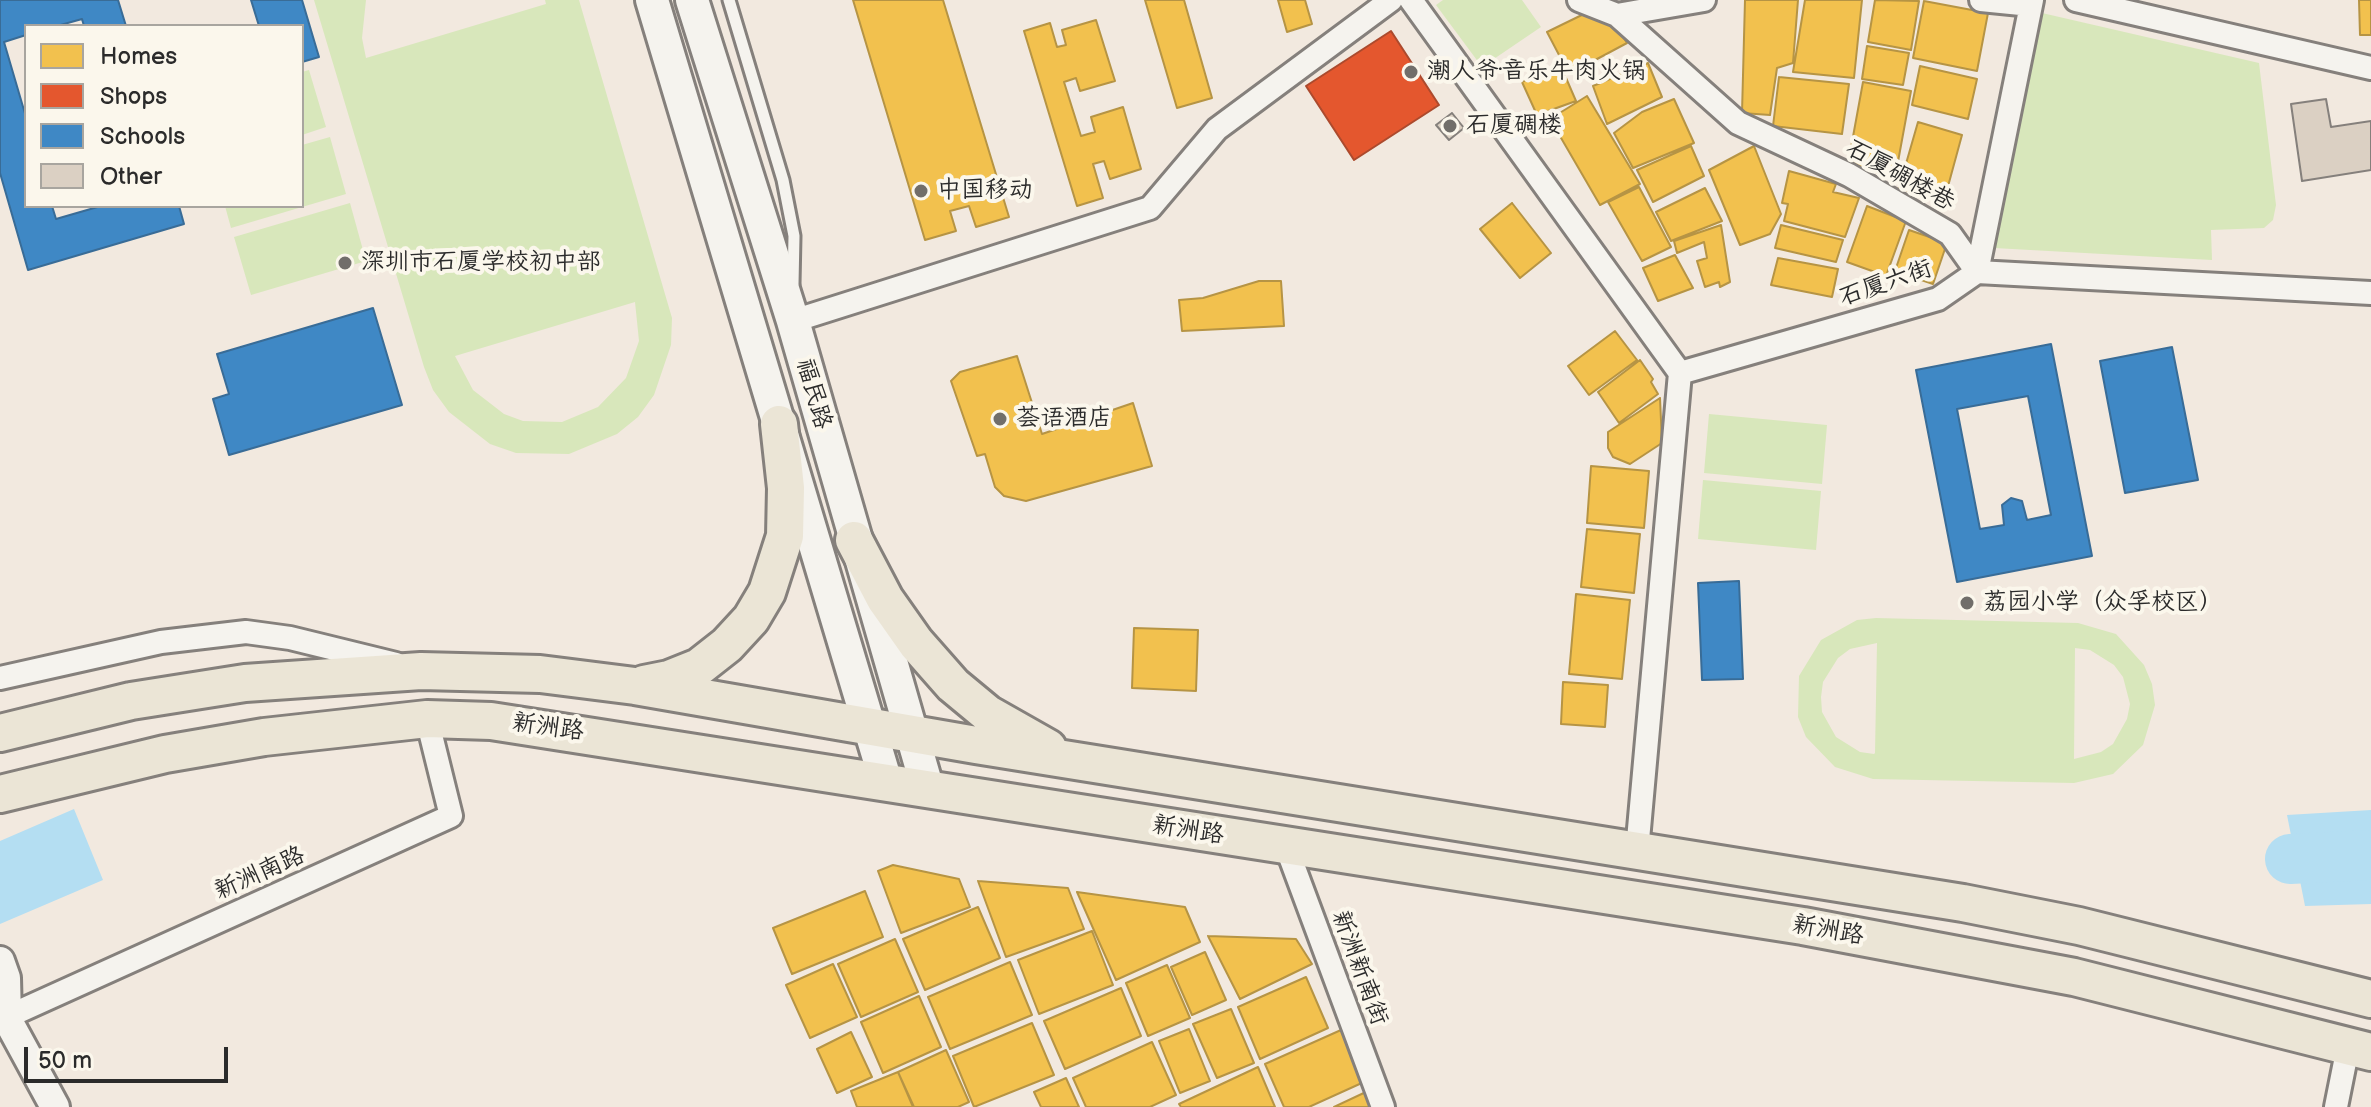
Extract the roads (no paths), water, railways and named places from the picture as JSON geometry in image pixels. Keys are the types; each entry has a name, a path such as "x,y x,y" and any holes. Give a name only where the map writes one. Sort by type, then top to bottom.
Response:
{"main road":[{"name":"福民路","path":"652,0 886,782"},
{"name":"福民路","path":"692,0 793,321 928,790"},
{"path":"635,686 669,679 699,667 735,637 767,592 785,536 786,488 779,424"},
{"path":"854,540 885,599 916,643 953,685 988,714 1074,761"},
{"name":"新洲路","path":"0,733 131,701 193,690 299,678 421,671 540,674 635,686 1074,761 2025,914 2371,999"},
{"path":"443,719 460,672"},
{"name":"新洲路","path":"0,794 165,754 349,726 443,719 558,729 1953,953 2074,977 2360,1050"}],"street":[{"path":"793,321 1051,236 1150,208 1217,129 1391,0"},
{"name":"石厦碉楼巷","path":"1579,0 1617,15 1738,123 1849,175 1950,234 1977,272"},
{"path":"1617,15 1704,0"},
{"path":"1981,0 2032,2 1977,272 2371,293"},
{"path":"2076,0 2371,68"},
{"path":"1418,3 1680,373 1637,851"},
{"name":"石厦六街","path":"1680,373 1938,299 1977,272"},
{"path":"1,675 161,642 246,632 337,648 421,671"},
{"name":"新洲南路","path":"2,1015 451,816 443,719"},
{"name":"新洲新南街","path":"1286,846 1383,1107"},
{"path":"3,970 2,1015 55,1107"},
{"path":"2336,1107 2360,1050"}],"lane":[{"path":"729,0 783,180 791,222 793,321"}],"water":[{"path":"74,809 103,880 0,924 0,841"},
{"path":"2371,810 2371,904 2305,906 2287,815"}],"waterway":[{"path":"2290,859 2371,855"}],"place":[{"name":"潮人爷·音乐牛肉火锅","path":"1411,72"},
{"name":"石厦碉楼","path":"1450,126"},
{"name":"中国移动","path":"921,191"},
{"name":"深圳市石厦学校初中部","path":"345,263"},
{"name":"荟语酒店","path":"1000,419"},
{"name":"荔园小学（众孚校区）","path":"1967,603"}]}
